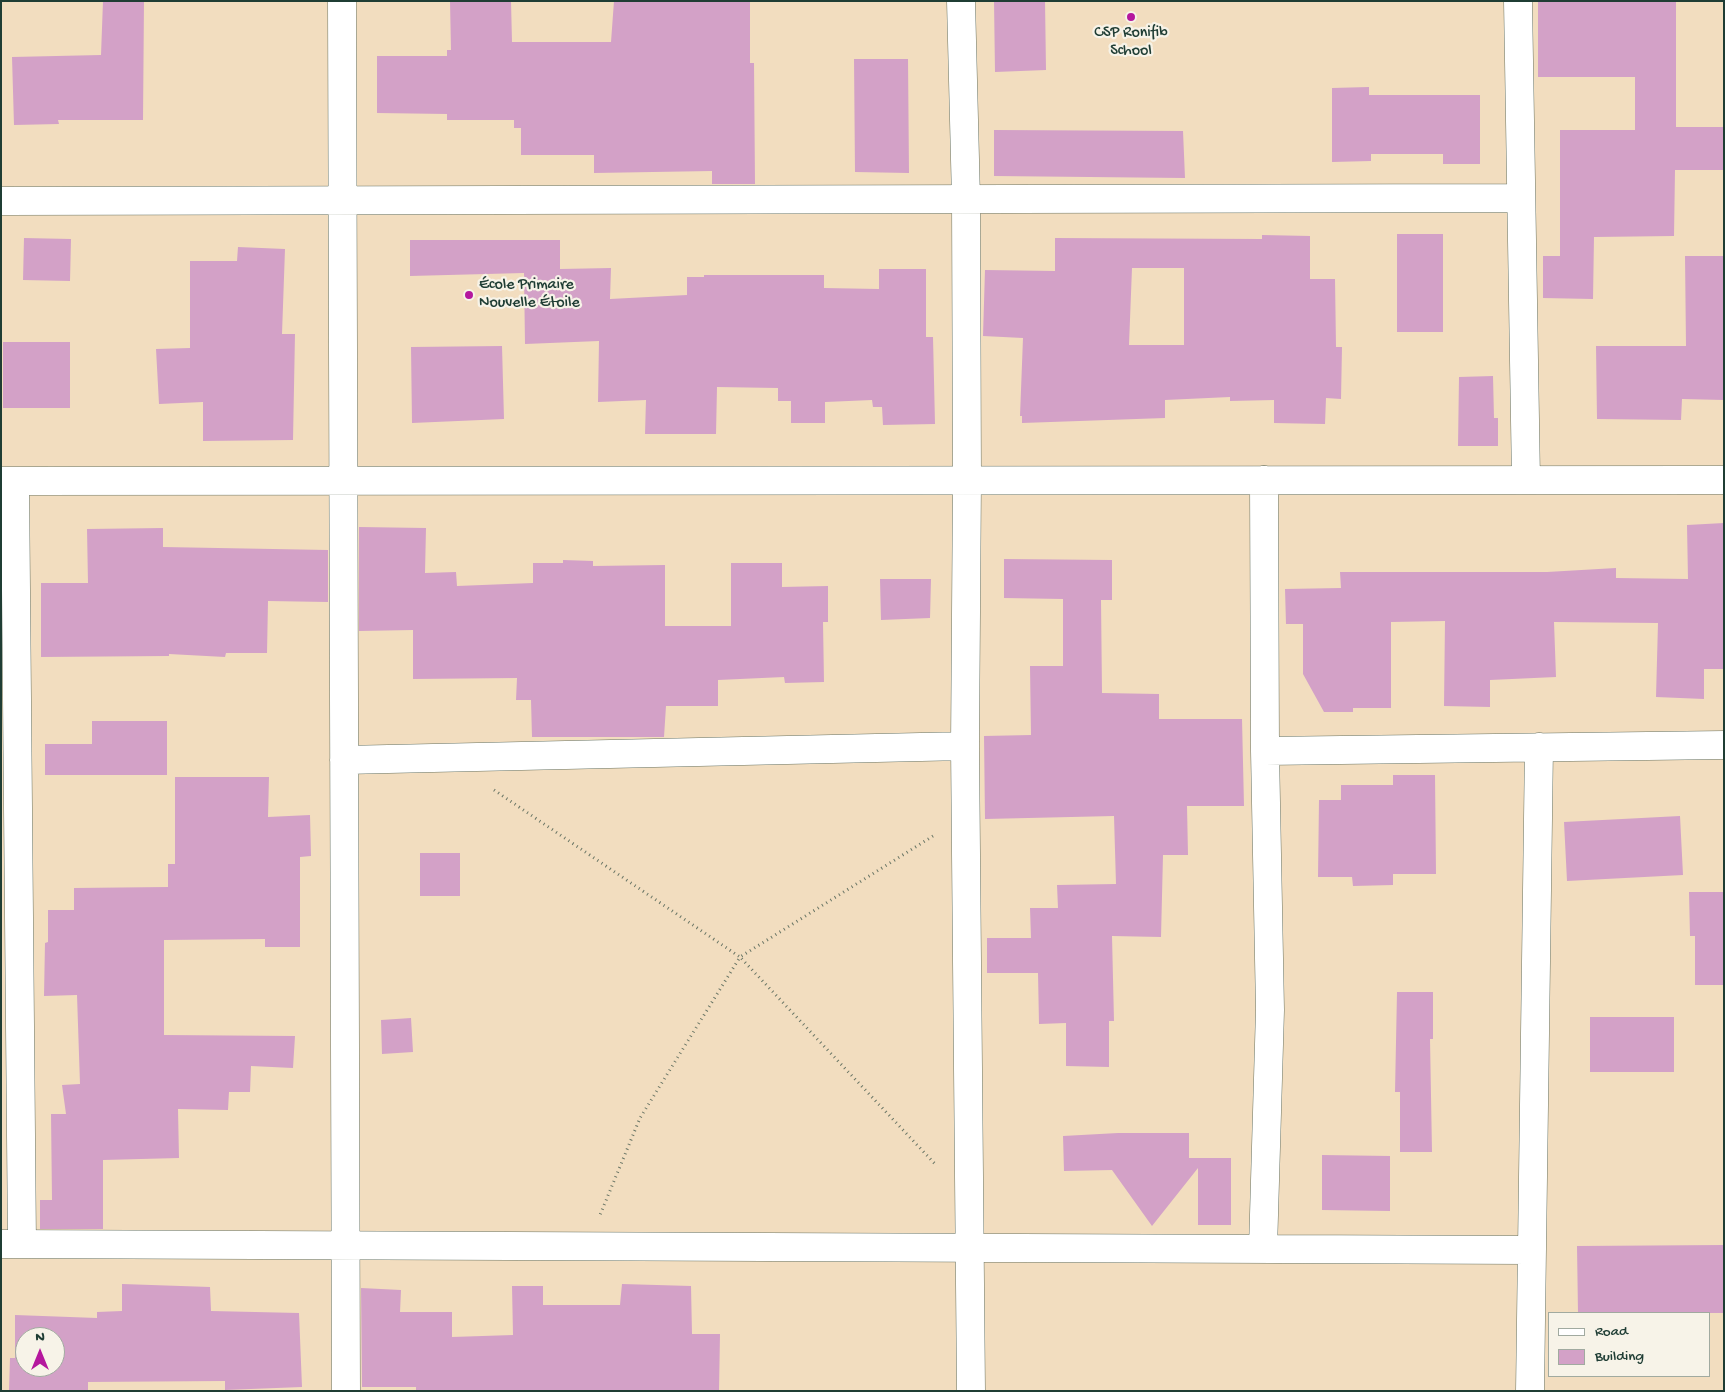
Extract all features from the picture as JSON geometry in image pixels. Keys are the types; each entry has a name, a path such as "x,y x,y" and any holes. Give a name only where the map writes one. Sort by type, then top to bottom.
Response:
{"street":[{"path":"342,1 346,1391"},
{"path":"961,1 966,199 967,480 964,746 971,1391"},
{"path":"1518,1 1526,480"},
{"path":"1,201 1521,198"},
{"path":"1263,1249 1270,1010 1265,751 1264,480"},
{"path":"1530,1250 12,1244 8,481 1724,480"},
{"path":"1265,751 1724,745"},
{"path":"344,760 964,746"},
{"path":"1530,1391 1530,1250 1539,746"}],"path":[{"path":"449,758 740,957 969,1199"},
{"path":"588,1246 640,1118 740,957 965,815"}],"building":[{"path":"103,1 144,1 143,120 58,120 59,124 14,125 12,57 101,55"},
{"path":"450,1 511,1 512,42 611,42 614,1 750,1 750,63 754,63 755,184 712,184 712,171 594,173 594,155 521,155 521,128 514,128 514,120 447,120 447,114 377,113 377,56 447,56 447,50 451,50"},
{"path":"994,1 1045,1 1046,70 995,72"},
{"path":"1538,1 1676,2 1676,127 1724,127 1724,170 1675,170 1674,236 1594,237 1593,299 1543,298 1543,256 1560,256 1560,130 1635,130 1635,77 1538,77"},
{"path":"854,59 908,59 909,173 855,172"},
{"path":"1369,87 1369,95 1480,95 1480,164 1443,164 1443,154 1371,154 1371,161 1332,162 1332,88"},
{"path":"994,130 1183,131 1185,178 994,176"},
{"path":"1397,234 1443,234 1443,332 1397,332"},
{"path":"1262,235 1310,236 1310,279 1335,279 1336,347 1342,347 1341,399 1326,398 1325,424 1274,423 1274,400 1230,401 1230,397 1165,400 1165,418 1022,423 1022,416 1020,416 1023,338 983,336 985,270 1055,271 1055,238 1262,239","holes":["1132,268 1184,268 1184,345 1129,345"]},
{"path":"24,238 71,239 70,281 23,280"},
{"path":"410,240 560,240 560,269 611,268 610,299 687,295 687,277 704,277 704,275 824,275 824,288 879,289 879,269 926,269 926,337 933,337 935,424 883,425 882,407 873,407 872,400 825,402 825,423 791,423 791,401 778,401 778,388 717,387 716,434 645,434 646,400 598,402 599,341 525,344 524,273 410,276"},
{"path":"238,247 285,249 282,334 295,334 293,440 203,441 203,402 159,404 156,349 190,348 190,261 237,261"},
{"path":"1685,256 1724,256 1724,400 1682,399 1681,420 1597,419 1596,346 1686,346"},
{"path":"3,342 70,342 70,408 3,408"},
{"path":"502,346 504,419 412,423 411,347"},
{"path":"1493,376 1494,418 1498,418 1498,446 1458,446 1459,377"},
{"path":"1724,523 1724,669 1704,669 1704,699 1656,697 1658,623 1554,622 1556,677 1490,680 1490,707 1444,706 1445,621 1391,622 1391,708 1353,708 1353,712 1324,712 1303,674 1303,624 1286,624 1285,589 1341,588 1340,572 1547,572 1616,568 1616,578 1688,579 1687,525"},
{"path":"359,527 426,528 425,573 456,572 457,586 533,583 533,563 563,563 563,560 593,561 593,566 665,565 665,626 731,626 731,563 782,563 782,587 828,586 828,622 823,622 824,682 785,683 784,677 718,680 718,706 666,706 664,737 532,737 531,700 516,700 517,678 413,679 413,630 359,631"},
{"path":"163,528 163,547 328,550 328,602 268,601 267,653 226,653 225,657 169,654 169,656 41,657 41,583 88,583 87,529"},
{"path":"1004,559 1112,560 1112,600 1101,600 1102,693 1159,694 1159,719 1242,719 1244,806 1187,806 1188,855 1163,855 1161,937 1112,936 1114,1021 1109,1021 1109,1067 1066,1066 1066,1023 1039,1024 1038,973 987,973 987,938 1031,938 1030,908 1058,908 1057,885 1116,884 1114,816 985,819 984,736 1031,735 1030,666 1063,666 1063,599 1004,598"},
{"path":"880,579 931,579 930,618 881,620"},
{"path":"92,721 167,721 167,775 45,775 45,744 92,744"},
{"path":"1393,775 1435,775 1436,874 1393,874 1393,885 1353,886 1352,877 1318,877 1319,800 1341,800 1341,785 1393,785"},
{"path":"175,777 269,777 268,817 310,815 311,856 300,857 300,947 265,947 265,939 164,940 164,1035 295,1036 293,1068 251,1066 250,1092 229,1092 228,1110 178,1109 179,1158 103,1160 103,1229 40,1229 40,1200 52,1200 51,1114 66,1114 62,1085 80,1084 77,995 44,996 48,910 74,910 74,888 168,887 168,864 175,864"},
{"path":"1680,816 1683,875 1567,881 1564,822"},
{"path":"420,853 460,853 460,896 420,896"},
{"path":"1689,892 1724,892 1724,985 1695,985 1695,936 1690,936"},
{"path":"1397,992 1433,992 1433,1039 1430,1039 1432,1152 1400,1152 1400,1092 1395,1092"},
{"path":"1590,1017 1674,1017 1674,1072 1590,1072"},
{"path":"411,1018 413,1052 382,1054 381,1020"},
{"path":"1118,1133 1189,1133 1189,1158 1231,1158 1231,1225 1198,1225 1198,1168 1152,1226 1112,1170 1064,1171 1063,1136"},
{"path":"1322,1155 1390,1156 1390,1211 1322,1210"},
{"path":"1724,1245 1724,1313 1578,1312 1577,1246"},
{"path":"122,1284 210,1287 211,1311 299,1313 302,1387 225,1390 225,1381 88,1382 88,1391 9,1391 10,1358 15,1358 15,1377 65,1377 65,1327 15,1327 15,1315 97,1318 97,1312 122,1311"},
{"path":"622,1284 691,1286 692,1334 720,1334 719,1391 416,1391 416,1387 362,1387 361,1288 401,1290 400,1312 452,1312 452,1337 513,1335 512,1286 543,1286 543,1305 620,1305"}],"place":[{"name":"CSP Ronifib School","path":"1131,17"},
{"name":"École Primaire Nouvelle Étoile","path":"469,295"}]}
